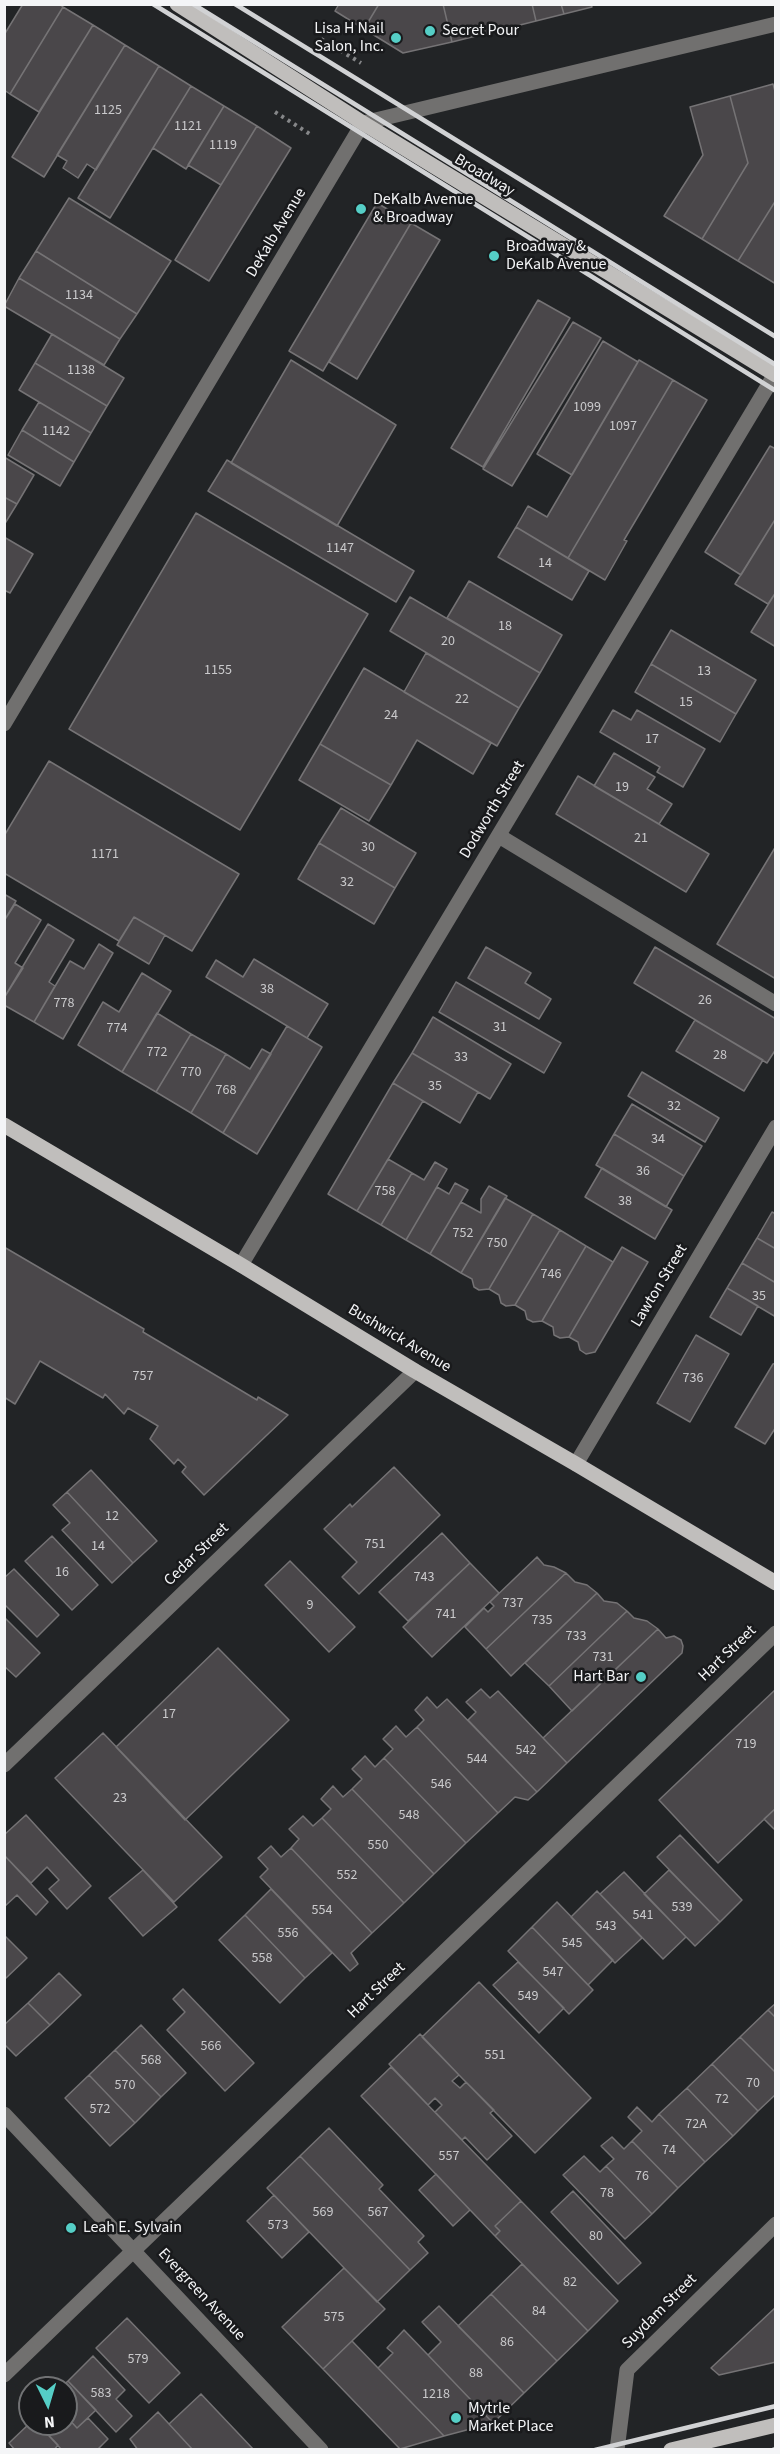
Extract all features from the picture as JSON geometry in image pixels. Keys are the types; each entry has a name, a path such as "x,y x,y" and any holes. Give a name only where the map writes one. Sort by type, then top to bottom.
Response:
{"main road":[{"name":"Broadway","path":"177,4 363,123 775,374"},
{"name":"Bushwick Avenue","path":"4,1125 415,1371 776,1583"},
{"path":"671,2450 776,2425"}],"street":[{"path":"363,123 776,24"},
{"name":"DeKalb Avenue","path":"4,724 363,123"},
{"name":"Dodworth Street","path":"241,1265 775,374"},
{"path":"499,836 776,1004"},
{"name":"Lawton Street","path":"576,1464 776,1127"},
{"name":"Cedar Street","path":"4,1765 415,1371"},
{"name":"Hart Street","path":"4,2375 776,1633"},
{"name":"Evergreen Avenue","path":"4,2114 321,2450"},
{"name":"Suydam Street","path":"617,2450 627,2370 776,2224"}],"path":[{"path":"321,39 361,63"},
{"path":"275,112 313,136"}],"building":[{"path":"23,4 59,4 63,7 10,94 4,90 4,35"},
{"path":"339,4 379,4 364,29 335,11"},
{"path":"379,4 443,4 452,42 403,53 364,29"},
{"path":"443,4 532,4 536,21 452,42"},
{"path":"532,4 561,4 564,14 536,21"},
{"path":"561,4 591,4 592,7 564,14"},
{"path":"63,7 93,25 39,112 10,94"},
{"path":"93,25 125,45 44,177 12,157"},
{"path":"125,45 159,66 96,170 87,164 78,178 63,168 67,161 57,155"},
{"path":"159,66 191,86 110,218 78,198"},
{"path":"773,84 776,95 776,200 738,261 702,239 748,163 730,96"},
{"path":"191,86 224,106 186,169 153,148"},
{"path":"730,96 748,163 702,239 664,216 703,155 690,107"},
{"path":"224,106 257,126 221,185 188,165"},
{"path":"257,126 291,148 209,281 175,260"},
{"path":"69,198 171,261 137,314 36,251"},
{"path":"776,200 776,284 738,261"},
{"path":"377,203 411,223 323,371 289,351"},
{"path":"411,223 440,240 357,379 329,362"},
{"path":"36,251 137,314 120,339 19,278"},
{"path":"19,278 120,339 104,365 4,306"},
{"path":"538,300 570,318 483,467 451,448"},
{"path":"573,322 601,338 512,486 483,469"},
{"path":"52,334 124,378 107,406 35,363"},
{"path":"603,341 638,362 572,475 537,454"},
{"path":"291,360 396,425 337,526 231,463"},
{"path":"639,360 673,380 568,558 516,527 528,506 547,517"},
{"path":"35,363 107,406 91,433 19,390"},
{"path":"673,380 707,400 624,540 627,541 605,580 568,558"},
{"path":"39,402 91,433 74,462 22,430"},
{"path":"22,430 74,462 60,486 8,455"},
{"path":"770,446 776,449 776,518 741,575 705,552"},
{"path":"4,457 34,475 17,504 4,497"},
{"path":"227,460 414,571 396,602 208,491"},
{"path":"4,497 17,504 4,525"},
{"path":"196,513 368,614 240,830 69,729"},
{"path":"776,518 776,592 768,604 735,584"},
{"path":"516,527 589,571 572,600 498,557"},
{"path":"4,537 33,554 10,593 4,590"},
{"path":"469,581 562,635 540,673 447,618"},
{"path":"776,592 776,647 751,632"},
{"path":"410,597 540,673 519,708 390,631"},
{"path":"671,630 756,680 736,714 651,664"},
{"path":"426,653 519,708 497,746 404,692"},
{"path":"651,664 736,714 720,742 635,692"},
{"path":"364,668 491,743 473,774 417,740 391,785 320,744"},
{"path":"613,710 631,720 637,710 705,749 683,787 657,772 660,767 600,732"},
{"path":"320,744 391,785 369,821 299,780"},
{"path":"614,753 655,777 647,789 672,804 659,824 594,786"},
{"path":"49,761 239,874 192,951 134,917 119,941 4,873 4,836"},
{"path":"578,776 709,854 686,892 556,814"},
{"path":"341,808 416,853 395,888 319,843"},
{"path":"319,843 395,888 374,924 298,879"},
{"path":"776,846 776,979 717,944"},
{"path":"4,894 16,901 4,921"},
{"path":"15,904 41,920 15,963 23,968 4,998 4,921"},
{"path":"134,917 165,935 149,964 117,945"},
{"path":"48,924 74,940 49,982 55,986 34,1022 4,1005 4,998"},
{"path":"99,944 113,953 63,1039 34,1022 70,961 84,969"},
{"path":"486,947 531,973 525,983 551,999 539,1019 468,978"},
{"path":"655,947 776,1019 776,1049 767,1063 634,983"},
{"path":"254,959 328,1004 307,1038 206,977 216,960 243,977"},
{"path":"142,973 171,991 122,1072 78,1045 103,1002 119,1012"},
{"path":"456,982 561,1043 544,1073 439,1012"},
{"path":"157,1013 191,1034 156,1092 122,1072"},
{"path":"433,1017 511,1064 490,1099 412,1053"},
{"path":"695,1020 763,1060 744,1091 676,1051"},
{"path":"287,1026 322,1047 257,1154 223,1133"},
{"path":"191,1034 226,1054 191,1113 156,1092"},
{"path":"262,1049 271,1054 223,1133 191,1113 226,1054 250,1069"},
{"path":"412,1053 478,1092 460,1123 393,1083"},
{"path":"642,1072 719,1118 705,1142 628,1096"},
{"path":"393,1083 423,1101 357,1211 328,1194"},
{"path":"632,1104 702,1146 684,1176 614,1134"},
{"path":"614,1134 684,1176 666,1207 596,1165"},
{"path":"388,1159 412,1173 381,1225 357,1211"},
{"path":"435,1162 447,1169 406,1240 381,1225 412,1173 424,1180"},
{"path":"602,1168 672,1210 655,1239 585,1197"},
{"path":"455,1183 468,1190 430,1254 406,1240 437,1187 449,1194"},
{"path":"489,1186 507,1196 461,1273 430,1254 461,1202 481,1213 481,1199"},
{"path":"505,1198 533,1214 489,1289 479,1290 474,1287 472,1279 461,1273"},
{"path":"772,1212 776,1214 776,1249 757,1238"},
{"path":"533,1214 560,1230 515,1305 506,1306 501,1303 499,1295 489,1289"},
{"path":"560,1230 586,1246 542,1321 533,1322 527,1319 525,1311 515,1305"},
{"path":"757,1238 776,1249 776,1283 742,1263"},
{"path":"586,1246 613,1262 569,1337 560,1338 554,1335 553,1327 542,1321"},
{"path":"4,1247 144,1329 143,1332 257,1400 258,1397 288,1415 204,1495 182,1472 186,1467 178,1459 174,1464 150,1439 158,1426 128,1408 124,1414 105,1394 103,1398 40,1361 15,1404 4,1397"},
{"path":"622,1247 648,1262 595,1352 586,1354 580,1350 578,1342 569,1337"},
{"path":"742,1263 776,1283 776,1317 727,1288"},
{"path":"727,1288 758,1306 741,1335 710,1317"},
{"path":"696,1335 729,1354 690,1422 657,1403"},
{"path":"776,1363 776,1427 765,1444 735,1427 773,1364"},
{"path":"394,1467 440,1515 359,1594 342,1577 357,1562 324,1529 350,1504 352,1507"},
{"path":"91,1470 157,1541 133,1563 67,1492"},
{"path":"67,1492 133,1563 112,1583 62,1530 70,1523 53,1505"},
{"path":"442,1533 470,1563 408,1621 379,1592"},
{"path":"52,1536 98,1585 72,1610 25,1561"},
{"path":"537,1557 544,1565 566,1573 486,1649 465,1627 484,1608 488,1612 494,1606 490,1602"},
{"path":"290,1561 355,1627 329,1652 265,1585"},
{"path":"470,1563 499,1593 432,1657 403,1627"},
{"path":"14,1569 59,1615 37,1637 4,1604 4,1578"},
{"path":"566,1573 575,1582 587,1585 597,1593 511,1676 486,1649"},
{"path":"597,1593 604,1601 617,1603 627,1611 549,1686 525,1663"},
{"path":"627,1611 634,1618 647,1621 658,1629 572,1711 549,1686"},
{"path":"4,1617 40,1653 16,1677 4,1666"},
{"path":"658,1629 666,1638 674,1636 681,1640 682,1653 567,1763 543,1738"},
{"path":"218,1648 289,1720 185,1820 116,1747"},
{"path":"481,1689 490,1698 498,1691 567,1763 537,1792 468,1720 476,1712 466,1702"},
{"path":"776,1689 776,1808 718,1863 659,1800"},
{"path":"427,1697 437,1708 447,1699 537,1792 528,1800 515,1797 498,1813 417,1727 424,1720 415,1710"},
{"path":"396,1726 406,1737 417,1727 498,1813 466,1843 384,1758 393,1749 383,1739"},
{"path":"103,1733 222,1857 174,1902 55,1778"},
{"path":"365,1756 375,1767 384,1758 466,1843 434,1874 352,1789 362,1779 352,1769"},
{"path":"333,1786 343,1797 352,1789 434,1874 404,1903 322,1818 331,1809 321,1799"},
{"path":"776,1808 776,1831 764,1819"},
{"path":"26,1815 91,1886 67,1909 49,1889 59,1880 47,1867 31,1883 4,1855 4,1835"},
{"path":"303,1816 313,1826 322,1818 404,1903 372,1933 291,1848 299,1839 289,1829"},
{"path":"680,1835 742,1900 720,1922 657,1857"},
{"path":"271,1846 281,1857 291,1848 372,1933 351,1953 358,1964 350,1971 260,1877 268,1869 258,1858"},
{"path":"4,1855 48,1902 36,1915 17,1895 4,1907"},
{"path":"143,1870 177,1907 143,1936 109,1898"},
{"path":"669,1870 720,1922 695,1946 644,1894"},
{"path":"624,1872 686,1937 663,1959 600,1894"},
{"path":"271,1889 332,1953 305,1978 245,1915"},
{"path":"597,1891 642,1938 615,1963 571,1917"},
{"path":"557,1902 613,1960 588,1985 532,1927"},
{"path":"245,1915 305,1978 280,2003 219,1940"},
{"path":"532,1927 593,1990 569,2014 508,1951"},
{"path":"4,1935 27,1958 5,1979 4,1979"},
{"path":"518,1962 564,2008 539,2033 493,1985"},
{"path":"59,1973 81,1995 50,2025 28,2003"},
{"path":"479,1982 591,2098 535,2153 422,2037"},
{"path":"183,1989 254,2063 225,2091 167,2030 185,2012 173,1999"},
{"path":"28,2003 50,2025 16,2056 4,2044 4,2025"},
{"path":"776,2003 776,2018 768,2010"},
{"path":"768,2010 776,2018 776,2073 740,2037"},
{"path":"141,2025 186,2073 161,2097 115,2050"},
{"path":"420,2034 459,2075 452,2081 460,2088 466,2082 494,2110 490,2113 512,2136 487,2160 465,2137 462,2140 435,2112 442,2105 435,2098 428,2105 389,2064"},
{"path":"740,2037 776,2073 776,2094 758,2111 712,2064"},
{"path":"115,2050 161,2097 135,2123 89,2075"},
{"path":"712,2064 758,2111 733,2136 687,2088"},
{"path":"391,2067 521,2201 495,2226 500,2231 495,2236 361,2096"},
{"path":"89,2075 135,2123 110,2146 65,2098"},
{"path":"687,2088 733,2136 705,2162 659,2114"},
{"path":"637,2107 652,2122 659,2114 705,2162 678,2188 632,2141 642,2131 628,2117"},
{"path":"329,2128 383,2185 379,2189 424,2236 418,2242 428,2253 410,2270 300,2156"},
{"path":"612,2137 624,2149 632,2141 678,2188 652,2214 606,2166 614,2159 601,2146"},
{"path":"300,2156 410,2270 377,2302 267,2188"},
{"path":"584,2156 600,2172 606,2166 652,2214 625,2239 563,2175"},
{"path":"436,2174 470,2210 453,2226 419,2190"},
{"path":"573,2191 641,2263 618,2284 551,2212"},
{"path":"274,2195 309,2232 282,2258 247,2221"},
{"path":"521,2201 618,2301 588,2331 495,2236 500,2231 495,2226"},
{"path":"522,2264 588,2331 557,2361 491,2294"},
{"path":"344,2268 385,2309 323,2369 282,2327"},
{"path":"491,2294 557,2361 524,2393 458,2326"},
{"path":"439,2306 524,2393 493,2423 428,2355 441,2342 422,2322"},
{"path":"776,2307 776,2362 719,2375 711,2368"},
{"path":"127,2318 180,2373 149,2403 96,2348"},
{"path":"404,2330 493,2423 444,2436 378,2368 393,2353 387,2348"},
{"path":"352,2341 444,2436 400,2449 323,2369"},
{"path":"93,2356 125,2390 116,2399 132,2416 116,2432 78,2392 78,2376 73,2376"},
{"path":"78,2391 96,2410 78,2427"},
{"path":"201,2394 254,2450 193,2450 169,2424"},
{"path":"158,2412 193,2450 138,2450 130,2439"},
{"path":"88,2418 108,2439 97,2450 62,2450 49,2436 78,2436 78,2427"},
{"path":"18,2434 49,2436 58,2445 54,2450 15,2450 9,2443"}],"railway":[{"path":"153,4 776,391"},
{"path":"193,4 776,365"},
{"path":"235,4 776,337"},
{"path":"595,2450 776,2406"}],"place":[{"name":"Secret Pour","path":"430,31"},
{"name":"Lisa H Nail Salon, Inc.","path":"396,38"},
{"name":"DeKalb Avenue & Broadway","path":"361,209"},
{"name":"Broadway & DeKalb Avenue","path":"494,256"},
{"name":"Hart Bar","path":"641,1677"},
{"name":"Leah E. Sylvain","path":"71,2228"},
{"name":"Mytrle Market Place","path":"456,2418"}]}
